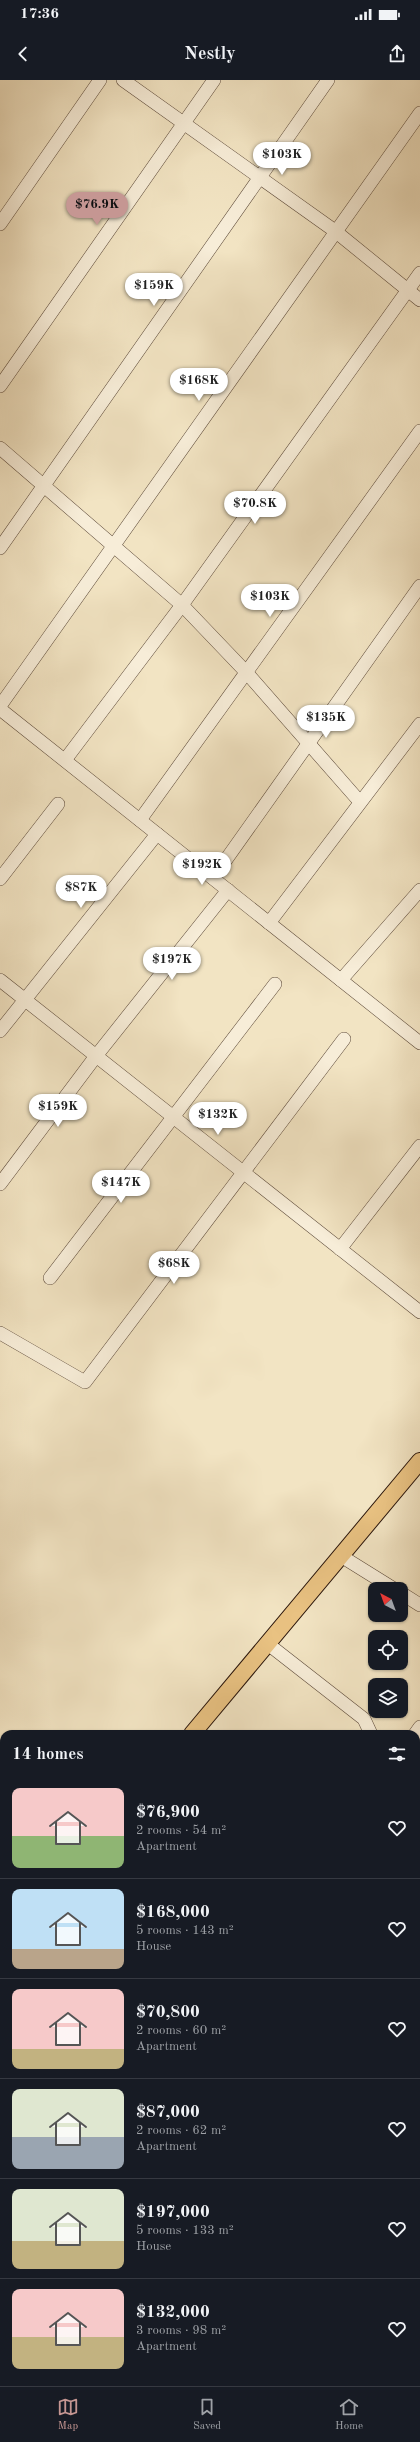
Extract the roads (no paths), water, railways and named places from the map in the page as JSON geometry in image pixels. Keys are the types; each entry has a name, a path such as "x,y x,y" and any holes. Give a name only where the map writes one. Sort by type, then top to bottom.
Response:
{"main road":[{"path":"195,1730 420,1461"}],"street":[{"path":"0,224 100,80"},
{"path":"123,80 260,176 335,231 420,300"},
{"path":"0,386 214,80"},
{"path":"0,548 328,80"},
{"path":"420,113 335,231 0,707 420,1043"},
{"path":"65,760 182,605 420,273"},
{"path":"140,820 420,432"},
{"path":"0,448 182,605 246,672 360,802"},
{"path":"213,878 420,586"},
{"path":"269,923 420,724"},
{"path":"0,879 58,804"},
{"path":"0,1031 157,834"},
{"path":"0,1184 96,1056 228,890"},
{"path":"341,980 420,890"},
{"path":"0,980 420,1312"},
{"path":"50,1278 172,1116 275,984"},
{"path":"0,1333 85,1382 344,1039"},
{"path":"340,1249 420,1146"},
{"path":"341,1556 383,1582"},
{"path":"408,1597 420,1605"},
{"path":"268,1644 364,1719 369,1730"}]}
